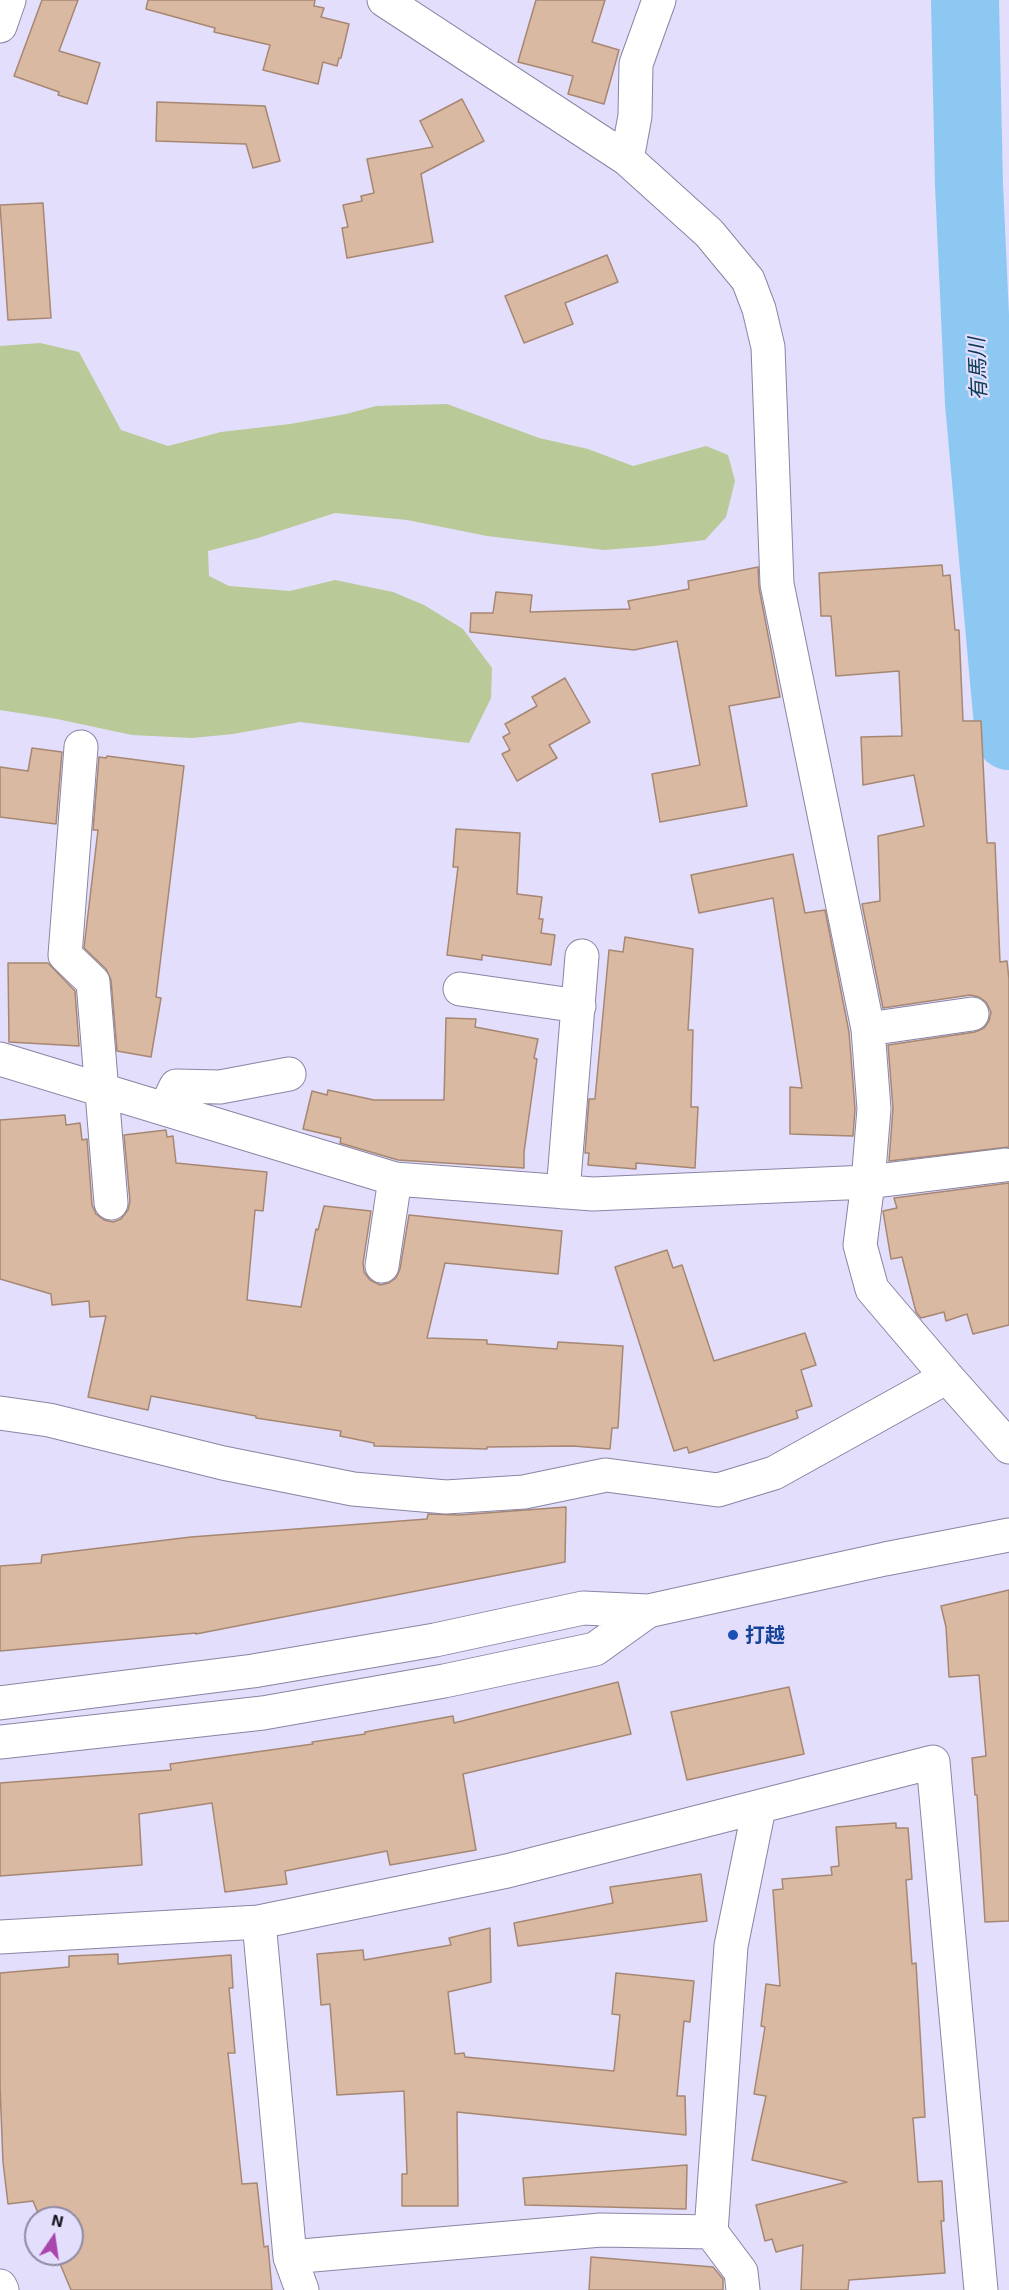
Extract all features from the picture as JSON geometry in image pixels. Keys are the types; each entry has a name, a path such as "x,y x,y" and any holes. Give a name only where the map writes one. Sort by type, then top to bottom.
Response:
{"street":[{"path":"0,26 9,0"},
{"path":"384,0 627,159 709,233 748,280 759,309 768,346 777,584 868,1029 874,1109 860,1245 872,1289 1009,1447"},
{"path":"627,159 635,116 636,64 659,0"},
{"path":"81,747 64,955 93,982 111,1203"},
{"path":"563,1192 582,956"},
{"path":"460,989 579,1006"},
{"path":"868,1029 972,1014"},
{"path":"0,1059 396,1179 593,1194 868,1182 1005,1165"},
{"path":"165,1109 176,1086 220,1087 289,1074"},
{"path":"382,1266 396,1179"},
{"path":"0,1413 49,1420 222,1463 353,1489 457,1496 524,1492 606,1475 718,1490 774,1473 946,1377"},
{"path":"0,1702 253,1671 435,1640 583,1608 648,1611 885,1559 1009,1535"},
{"path":"0,1743 263,1713 444,1681 596,1649 648,1611"},
{"path":"0,1937 259,1922 507,1871 933,1762 981,2290"},
{"path":"743,2290 741,2272 711,2232 731,1946 759,1808"},
{"path":"259,1922 290,2257 302,2290"},
{"path":"290,2257 601,2230 711,2232"}],"green space":[{"path":"40,343 79,352 121,430 168,446 221,432 290,424 376,406 447,404 539,438 588,449 633,466 706,446 728,455 735,481 726,517 705,540 604,550 487,536 407,520 335,513 258,538 208,551 209,576 229,586 290,591 335,580 393,592 424,605 463,629 492,668 491,698 469,743 300,722 233,734 192,738 132,735 0,710 0,346"}],"building":[{"path":"42,0 78,0 59,51 100,63 87,104 58,95 59,92 14,76"},
{"path":"148,0 315,0 314,6 324,8 321,17 349,24 337,66 323,62 318,84 263,70 270,45 214,32 215,28 146,9"},
{"path":"536,0 605,0 592,42 619,50 604,104 568,94 573,76 518,62"},
{"path":"462,99 484,141 421,174 433,242 347,258 342,228 348,227 343,205 362,201 361,196 374,193 367,159 433,147 420,121"},
{"path":"157,102 265,106 280,161 253,168 246,144 156,141"},
{"path":"43,203 51,318 8,320 0,205"},
{"path":"607,255 618,282 565,303 573,324 524,343 505,296"},
{"path":"942,565 943,576 950,575 955,630 959,630 963,721 981,721 987,843 995,843 1000,962 1007,961 1009,979 1009,1147 889,1161 893,1108 888,1045 975,1032 984,1028 991,1012 986,1002 970,995 883,1008 862,904 880,901 878,836 924,826 914,775 863,785 861,737 902,736 899,671 836,676 831,616 821,616 819,573"},
{"path":"758,567 759,588 780,697 729,706 747,806 660,822 652,774 700,765 677,641 634,650 470,632 471,613 493,613 496,592 532,595 530,612 630,609 628,601 689,589 688,581"},
{"path":"565,678 590,722 549,745 557,758 517,781 502,754 510,750 503,737 510,733 505,724 537,706 532,697"},
{"path":"32,748 62,752 56,824 0,817 0,767 28,771"},
{"path":"107,756 184,766 156,997 161,998 151,1057 117,1051 111,980 106,969 84,948 98,830 93,830 99,757 106,758"},
{"path":"456,829 520,833 517,894 542,897 539,919 543,919 541,933 555,935 551,965 482,955 482,960 447,955 458,867 453,867"},
{"path":"793,854 805,913 825,910 849,1032 855,1109 853,1136 790,1134 790,1087 802,1088 773,898 699,913 691,875"},
{"path":"625,937 693,949 688,1030 693,1030 691,1107 698,1107 695,1168 636,1163 636,1169 588,1165 589,1153 585,1153 589,1099 595,1099 609,950 623,952"},
{"path":"8,963 48,963 75,991 79,1046 9,1042"},
{"path":"446,1018 476,1019 475,1027 538,1039 534,1058 537,1059 524,1152 524,1168 398,1160 340,1143 341,1138 303,1129 312,1091 327,1095 328,1090 374,1100 444,1100"},
{"path":"65,1115 66,1125 80,1123 82,1140 87,1139 92,1205 96,1214 104,1220 113,1222 121,1219 128,1210 130,1201 124,1135 166,1130 167,1137 173,1136 176,1163 267,1172 263,1211 255,1210 247,1300 301,1307 316,1229 318,1230 324,1206 371,1211 363,1263 364,1272 370,1280 380,1285 396,1278 400,1269 409,1215 562,1231 558,1274 445,1263 427,1338 487,1340 487,1344 557,1349 558,1342 623,1346 618,1428 612,1428 610,1449 573,1446 487,1447 487,1449 374,1446 374,1443 340,1436 341,1431 256,1418 256,1416 151,1396 148,1410 88,1397 106,1316 90,1317 89,1301 52,1305 51,1294 0,1279 0,1120"},
{"path":"1009,1183 1009,1325 973,1334 967,1314 946,1321 944,1312 921,1318 916,1312 902,1257 891,1259 883,1211 897,1208 894,1198"},
{"path":"667,1250 673,1268 682,1265 714,1361 805,1333 816,1365 801,1370 812,1406 796,1411 798,1418 689,1453 687,1447 674,1451 615,1267"},
{"path":"566,1507 565,1562 196,1634 0,1651 0,1566 41,1563 42,1555 191,1537 427,1519 428,1514 459,1515"},
{"path":"1009,1590 1009,1921 985,1922 977,1795 975,1795 972,1758 986,1756 979,1675 949,1677 946,1627 941,1606"},
{"path":"618,1682 631,1734 463,1774 476,1850 390,1865 387,1851 285,1871 287,1884 225,1892 212,1803 139,1814 142,1865 0,1876 0,1783 171,1770 170,1764 313,1744 312,1742 453,1716 454,1723"},
{"path":"789,1687 804,1754 687,1780 671,1712"},
{"path":"896,1823 896,1828 908,1828 912,1879 906,1880 912,1964 916,1963 925,2117 913,2118 918,2182 942,2181 944,2221 941,2221 945,2273 849,2280 848,2290 801,2290 803,2245 776,2252 772,2239 765,2241 756,2205 847,2182 752,2160 766,2096 754,2094 765,2027 761,2026 766,1984 780,1986 773,1890 783,1889 782,1879 832,1875 831,1867 839,1866 836,1827"},
{"path":"701,1874 707,1921 518,1946 514,1923 613,1903 610,1887"},
{"path":"490,1928 491,1982 448,1992 455,2054 464,2053 465,2057 614,2071 620,2015 612,2014 616,1973 694,1981 690,2022 684,2021 677,2096 685,2096 686,2135 457,2112 458,2206 402,2206 402,2174 407,2174 404,2091 337,2095 330,2004 321,2005 317,1954 363,1950 364,1960 451,1945 449,1938"},
{"path":"118,1954 118,1964 231,1955 233,1988 229,1988 235,2053 228,2053 242,2184 257,2183 264,2247 268,2246 272,2290 71,2290 61,2266 84,2266 84,2206 35,2206 33,2201 8,2204 3,2162 0,2086 0,1973 69,1967 69,1956"},
{"path":"687,2165 686,2209 525,2205 523,2178"},
{"path":"591,2257 713,2267 723,2279 723,2290 589,2290"}],"waterway":[{"name":"有馬川","path":"965,0 969,185 979,403 1009,736"}],"place":[{"name":"打越","path":"733,1635"}]}
